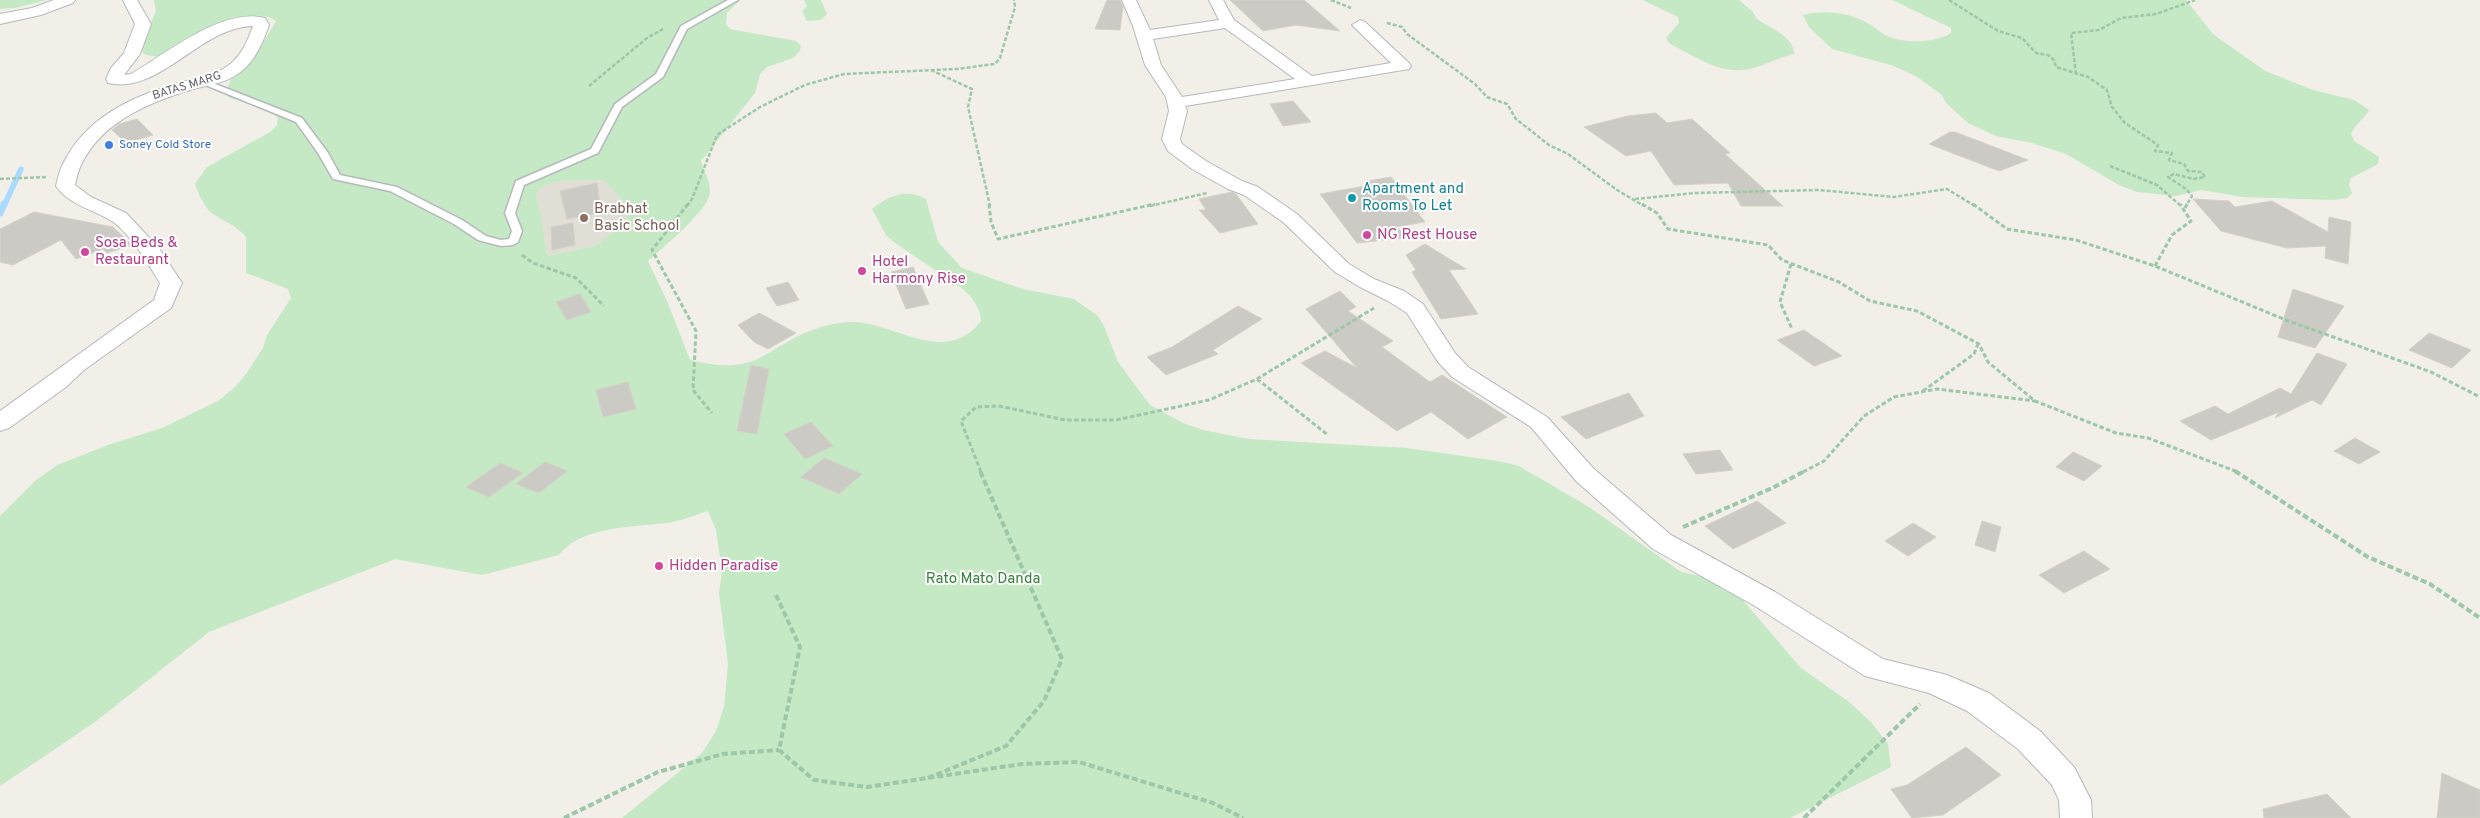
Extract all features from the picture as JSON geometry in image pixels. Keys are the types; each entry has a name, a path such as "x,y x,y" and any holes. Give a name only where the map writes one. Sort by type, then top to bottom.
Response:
{"street":[{"path":"0,19 36,12 68,0"},
{"name":"BATAS MARG","path":"69,176 73,163 100,127 126,108 153,96 227,74 241,64 261,25 260,21 246,21 231,25 136,78 118,80 114,79 117,71 132,54 143,24 130,0"},
{"path":"1129,0 1153,65 1176,103 1178,111 1171,139 1174,147 1199,165 1235,185 1252,191 1290,218 1342,268 1367,283 1396,296 1415,309 1446,357 1460,372 1539,422 1585,475 1662,542 1765,599 1876,668 1936,683 1978,702 2029,740 2063,776 2075,800 2076,818"},
{"path":"1216,0 1228,23 1310,82"},
{"path":"1143,36 1228,23"},
{"path":"1176,103 1403,66 1360,25"},
{"path":"0,423 31,398 58,382 76,365 105,343 163,303 171,283 151,251 119,217 84,201 65,186 69,176"}],"lane":[{"path":"202,82 299,120 336,177 393,190 458,222 482,238 501,243 513,242 517,231 510,213 520,183 595,151 618,106 660,75 684,28 734,0"}],"path":[{"path":"712,413 693,390 696,331 652,250 692,199 717,135 760,107 805,85 844,74 873,70 956,69 995,64 1000,58 1015,7 1014,0"},
{"path":"1331,0 1353,9"},
{"path":"1949,0 1998,31 2022,38 2036,53 2048,55 2054,60 2056,67 2088,77 2107,90 2107,100 2142,138 2158,145 2155,151 2172,153 2169,160 2184,164 2188,172 2202,172 2205,177 2193,179 2174,174 2168,177 2186,189 2192,196 2184,208"},
{"path":"2076,74 2075,60 2070,42 2072,33 2099,30 2121,18 2156,14 2195,0"},
{"path":"1383,21 1402,27 1407,34 1475,84 1487,97 1507,104 1516,119 1549,145 1568,154 1611,186 1657,213 1668,229 1768,245 1782,260 1838,282 1870,301 1917,311 1978,344 1988,362 2036,401"},
{"path":"589,86 661,29 684,28"},
{"path":"928,69 972,89 968,107 969,114 980,170 991,211 991,222 998,239 1235,185"},
{"path":"2110,166 2162,186 2177,198 2191,221 2176,228 2168,237 2164,252 2155,266"},
{"path":"0,178 69,176"},
{"path":"1634,199 1695,193 1818,190 1894,197 1947,189 1984,211 2007,230 2076,240 2155,266 2277,316 2422,369 2480,397"},
{"path":"513,242 512,248 533,263 576,278 604,306"},
{"path":"1791,264 1784,282 1780,302 1792,329"},
{"path":"928,778 1006,746 1044,701 1062,659 966,440 961,421 976,407 999,406 1064,420 1116,420 1209,400 1257,378 1396,296"},
{"path":"1920,393 1974,354 1978,344"},
{"path":"1257,378 1328,435"},
{"path":"1662,542 1690,523 1772,488 1824,462 1864,416 1894,397 1937,390 2036,401 2116,433 2148,438 2238,472 2368,557 2430,584 2480,618"},
{"path":"776,595 800,647 779,750"},
{"path":"1804,818 1918,706 1936,683"},
{"path":"564,818 658,772 722,754 779,750 814,780 867,787 1022,764 1079,762 1213,803 1242,818"}],"shaded area":[{"name":"Brabhat Basic School","path":"605,180 625,203 627,222 595,246 547,256 541,213 536,194 544,185 559,181"}],"green space":[{"path":"0,0 47,0 15,8 0,9"},
{"name":"Rato Mato Danda","path":"154,0 740,0 727,13 726,24 730,29 796,41 801,46 800,51 793,58 767,67 760,74 755,93 701,161 710,187 708,199 703,208 685,228 648,261 667,301 690,360 720,365 750,362 808,332 844,322 869,324 936,342 952,341 967,334 981,321 978,307 973,300 963,289 886,235 872,209 885,200 898,195 911,194 918,196 926,199 938,242 962,268 1022,289 1074,299 1098,316 1104,326 1118,362 1150,405 1183,423 1203,430 1249,439 1407,448 1498,461 1519,466 1589,507 1681,572 1709,578 1734,590 1801,668 1848,701 1871,722 1888,744 1891,767 1790,818 622,818 702,753 716,731 724,707 728,664 719,593 722,571 716,530 708,511 672,522 624,527 594,533 568,545 559,555 482,575 395,559 209,632 95,722 0,786 0,516 35,481 57,465 111,444 162,428 218,401 234,388 246,374 263,348 267,335 291,298 288,289 246,273 246,237 210,212 195,184 207,167 270,132 277,125 278,118 271,112 228,97 225,92 232,78 251,63 276,21 264,16 250,16 234,20 218,26 164,55 155,56 142,52 144,40 156,11","holes":["604,180 625,203 627,222 595,246 547,256 541,213 536,194 544,185 559,181"]},
{"path":"804,0 821,0 827,14 821,20 807,21 802,11 807,6"},
{"path":"1643,0 1739,0 1753,12 1756,18 1785,37 1790,42 1794,54 1754,68 1731,70 1720,68 1670,44 1666,38 1679,23 1678,17"},
{"path":"1892,0 2186,0 2213,34 2265,71 2313,90 2354,100 2369,110 2351,134 2354,141 2379,157 2378,164 2351,178 2349,185 2352,193 2347,198 2333,200 2243,197 2201,190 2175,196 2137,192 2119,185 2066,154 2032,143 1996,136 1968,123 1946,103 1942,95 1916,76 1891,65 1832,49 1809,27 1803,15 1829,12 1847,15 1871,25 1887,36 1902,40 1920,41 1937,39 1951,33 1951,28"}],"building":[{"path":"1107,0 1120,0 1123,7 1120,30 1095,29"},
{"path":"1230,0 1304,0 1340,31 1296,25 1263,31"},
{"path":"1293,101 1311,122 1283,126 1270,104"},
{"path":"1656,113 1667,123 1692,119 1730,153 1725,154 1783,206 1741,206 1728,183 1674,185 1651,151 1626,156 1584,127 1628,116"},
{"path":"137,119 153,135 126,143 112,130 119,124"},
{"path":"1950,132 1955,132 2028,160 1999,171 1929,144"},
{"path":"1391,177 1425,222 1395,227 1412,237 1357,243 1320,194 1371,185 1368,181"},
{"path":"597,183 601,213 567,219 560,191"},
{"path":"1232,192 1236,194 1258,224 1220,233 1199,210 1206,210 1199,199"},
{"path":"2193,199 2229,201 2235,207 2272,201 2328,232 2329,217 2351,222 2348,264 2325,258 2326,246 2287,248 2221,231"},
{"path":"34,212 113,227 132,245 107,253 103,249 76,259 61,240 13,265 0,262 0,229"},
{"path":"573,223 575,245 552,250 551,227"},
{"path":"1425,244 1466,269 1449,270 1478,314 1441,319 1412,272 1416,270 1406,255"},
{"path":"913,267 929,304 906,309 891,272"},
{"path":"788,282 799,300 777,306 766,288"},
{"path":"2293,289 2344,306 2315,348 2278,337"},
{"path":"1340,291 1356,307 1348,311 1393,341 1382,347 1430,382 1442,375 1507,417 1468,439 1431,412 1397,431 1301,363 1325,351 1357,368 1306,309"},
{"path":"580,294 591,312 567,320 556,302"},
{"path":"1238,306 1262,319 1213,350 1218,354 1166,375 1147,357 1172,347"},
{"path":"759,313 796,333 768,349 754,342 738,325"},
{"path":"1804,330 1842,356 1814,366 1777,340"},
{"path":"2429,333 2471,350 2452,368 2409,350"},
{"path":"2317,353 2347,364 2321,405 2312,400 2275,418 2279,412 2211,440 2180,421 2215,406 2228,414 2280,388 2291,394"},
{"path":"751,365 769,369 757,434 737,431"},
{"path":"628,382 636,409 603,417 596,390"},
{"path":"1629,393 1644,416 1586,439 1561,417"},
{"path":"811,422 833,446 805,459 784,434"},
{"path":"2355,438 2380,452 2359,464 2334,451"},
{"path":"1720,450 1733,470 1696,474 1683,454"},
{"path":"2073,452 2102,466 2084,481 2056,467"},
{"path":"824,458 862,474 839,494 801,477"},
{"path":"545,462 567,471 539,493 516,484"},
{"path":"500,463 523,473 489,497 466,487"},
{"path":"1757,501 1786,523 1733,549 1705,526"},
{"path":"1982,521 2001,527 1995,552 1975,545"},
{"path":"1913,523 1936,537 1908,556 1885,541"},
{"path":"2084,551 2110,569 2064,593 2039,575"},
{"path":"1966,747 2001,775 1943,815 1912,818 1891,789 1907,785"},
{"path":"2442,773 2480,790 2480,818 2437,818"},
{"path":"2327,794 2351,818 2264,818 2263,809"}],"waterway":[{"path":"4,206 21,169"},
{"path":"0,213 4,204"}],"place":[{"name":"Soney Cold Store","path":"109,145"},
{"name":"Apartment and Rooms To Let","path":"1352,198"},
{"name":"Brabhat Basic School","path":"584,218"},
{"name":"NG Rest House","path":"1367,235"},
{"name":"Sosa Beds & Restaurant","path":"85,252"},
{"name":"Hotel Harmony Rise","path":"862,271"},
{"name":"Hidden Paradise","path":"659,566"}]}
